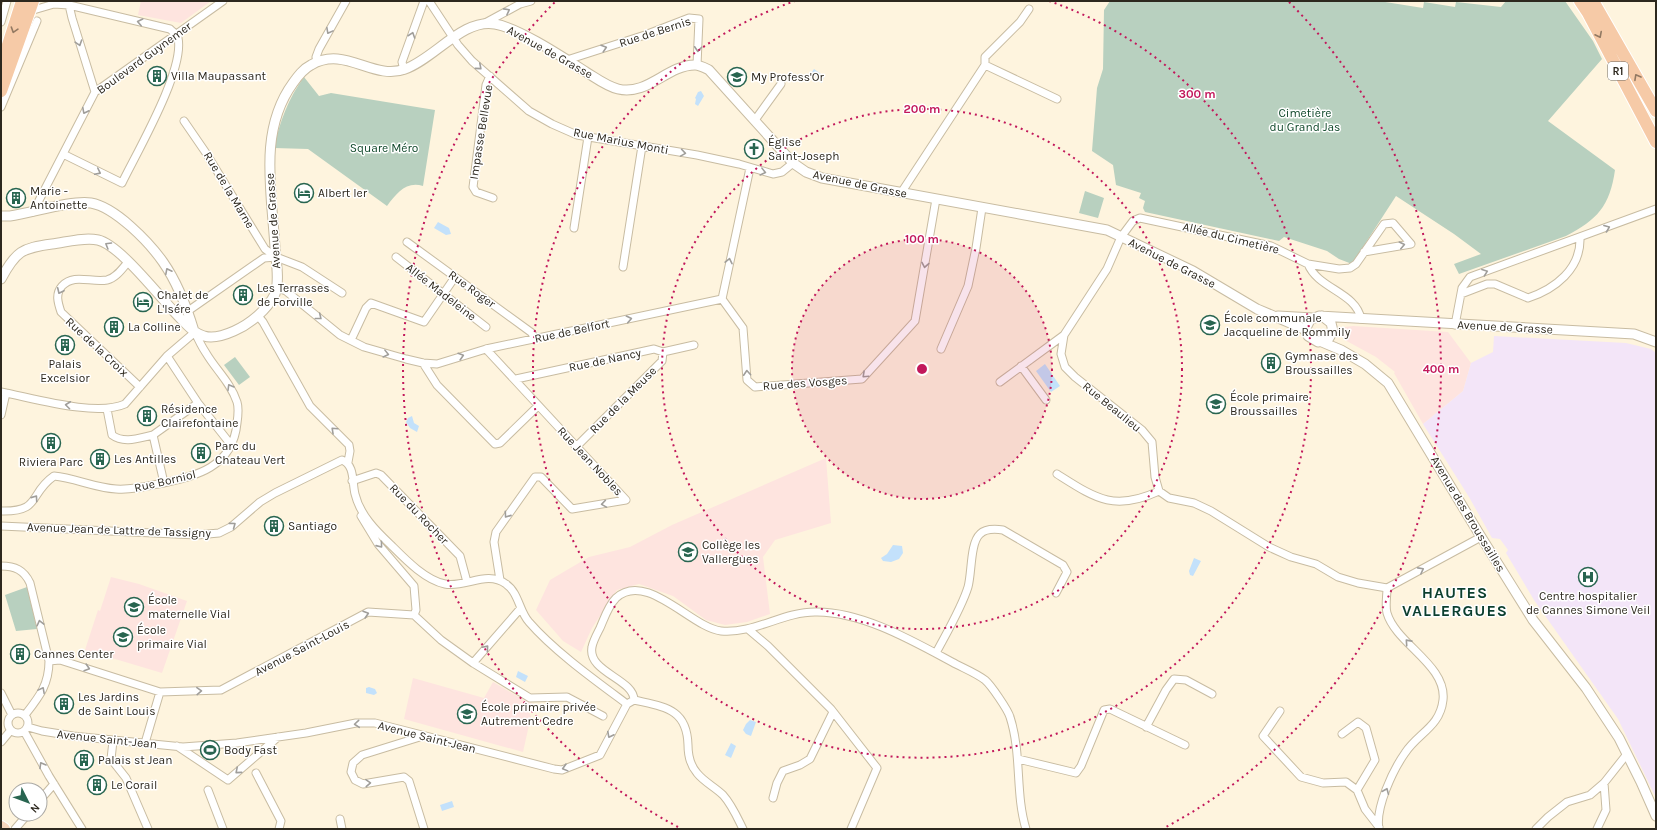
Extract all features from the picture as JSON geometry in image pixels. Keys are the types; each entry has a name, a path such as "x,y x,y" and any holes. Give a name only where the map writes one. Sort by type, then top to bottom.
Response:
{"highway":[{"path":"1,67 22,1"},
{"name":"R1","path":"1580,1 1588,13 1656,142"},
{"name":"R1","path":"1593,1 1656,111"},
{"path":"1,91 35,10"}],"street":[{"path":"1,22 7,1"},
{"name":"Boulevard Guynemer","path":"33,212 95,92 223,1"},
{"path":"317,62 316,57 319,50 346,1"},
{"path":"404,70 402,62 424,1"},
{"name":"Rue Marius Monti","path":"429,1 454,38 472,60 536,115 564,130 588,137 697,155 777,174 793,163"},
{"path":"484,23 520,4 531,1"},
{"path":"1,107 35,10 52,2 170,29 176,34 178,50 166,94 122,183 64,154"},
{"path":"69,6 95,92"},
{"path":"901,193 985,65 985,57 1020,22 1029,8"},
{"name":"Rue de Bernis","path":"567,60 645,35 689,18 699,19 697,65"},
{"name":"Avenue de Grasse","path":"194,332 203,336 220,336 247,325 258,316 271,300 276,287 276,257 269,149 272,128 280,104 288,89 308,66 317,62 339,58 383,71 404,70 466,30 484,23 509,28 616,89 638,89 687,66 697,65 709,70 793,163 806,172 822,178 936,200 1107,230 1193,271 1257,309 1273,316 1356,318 1455,325 1634,334 1656,342"},
{"path":"985,65 1057,99"},
{"name":"Impasse Bellevue","path":"490,76 486,84 472,180 473,187 476,192 493,198"},
{"path":"755,120 780,84"},
{"name":"Rue de la Marne","path":"184,121 206,153 265,249 276,257"},
{"path":"574,228 588,137"},
{"path":"623,268 642,146"},
{"path":"722,299 750,168"},
{"name":"Rue des Vosges","path":"722,299 744,328 747,380 755,387 862,380 915,321 936,200"},
{"path":"1,216 89,203 102,206 113,212 145,241 163,262 188,311 194,332"},
{"path":"941,349 968,286 982,208"},
{"path":"1455,325 1460,294 1462,288 1470,277 1656,210"},
{"name":"Allée du Cimetière","path":"1120,237 1133,221 1140,218 1147,219 1271,246 1308,264 1339,269 1350,268 1356,264 1364,252 1384,224 1393,223 1411,244 1364,252"},
{"name":"Rue Beaulieu","path":"1120,237 1107,269 1064,335 1062,354 1065,368 1075,378 1142,430 1152,442 1159,491"},
{"path":"1460,294 1481,286 1495,284 1528,298 1535,295 1566,276 1577,259 1580,248 1580,238"},
{"path":"1,279 10,261 18,253 28,248 86,239 100,240 110,245 128,262 168,307 194,332"},
{"name":"Rue Roger","path":"407,242 532,333 534,339"},
{"path":"188,311 264,258 276,257 302,267 342,293"},
{"name":"Allée Madeleine","path":"396,257 486,327"},
{"name":"Rue de la Croix","path":"128,262 116,276 107,280 77,279 67,281 60,289 57,300 61,312 140,387"},
{"path":"1308,264 1312,274 1322,283 1342,295 1359,309 1356,318"},
{"path":"351,340 368,305 375,304 424,322 455,277"},
{"name":"Rue de Belfort","path":"276,287 286,291 340,335 380,353 423,363 437,364 486,348 722,299"},
{"path":"258,316 263,322 310,406 349,445 350,451 348,462 351,467 352,481 362,520 378,544 414,586 416,610 414,616 441,640 473,663 530,698 567,697 603,716"},
{"path":"1273,316 1302,328 1314,341 1322,342 1332,331 1329,320 1318,317 1308,324 1307,332"},
{"name":"Avenue de Grasse","path":"1332,331 1356,318"},
{"name":"Avenue des Broussailles","path":"1332,331 1341,350"},
{"path":"1,414 3,392 64,405 106,409 116,408 125,404 167,356 194,332"},
{"name":"Rue Borniol","path":"1,511 22,510 30,504 44,483 54,476 115,489 132,489 164,483 201,473 217,464 232,446 237,429 238,403 231,388 206,354 194,332"},
{"path":"1000,382 1064,335"},
{"name":"Avenue des Broussailles","path":"1322,342 1341,350 1365,364 1388,383 1533,620 1596,703 1619,738 1656,816"},
{"name":"Rue de Nancy","path":"516,379 654,349 663,352 694,344"},
{"name":"Rue Jean Nobles","path":"486,348 626,500 572,509 541,477 535,477 496,532 494,542 500,580"},
{"name":"Rue de la Meuse","path":"577,446 662,361 663,352"},
{"path":"167,356 198,403 232,446"},
{"path":"423,363 437,384 495,444 500,443 538,406"},
{"path":"1021,366 1046,400"},
{"path":"106,409 112,435 118,439 125,440 153,436 198,403"},
{"path":"153,436 164,483"},
{"name":"Avenue Jean de Lattre de Tassigny","path":"1,526 197,535 219,533 231,527 260,502 275,493 342,460 348,462"},
{"name":"Rue du Rocher","path":"352,481 376,473 381,475 460,556 467,582"},
{"path":"1057,474 1099,498 1120,502 1145,498 1159,491 1169,498 1194,503 1211,511 1242,531 1291,556 1316,564 1338,576 1358,583 1387,588 1481,537"},
{"path":"361,512 390,544 434,580 456,585 492,578 500,580 508,585 516,596 520,609 529,622 563,654 627,704 634,700 659,706 674,712 683,720 688,731 688,753 697,774 723,795 733,808 743,829"},
{"path":"936,653 968,588 975,542 980,534 985,531 994,529 1004,530 1063,565 1067,572 1056,593"},
{"path":"1,566 21,570 30,583 49,661 49,674 43,692 25,715"},
{"path":"1379,828 1380,806 1405,752 1429,729 1440,714 1443,700 1443,687 1434,671 1393,626 1387,612 1387,588"},
{"path":"634,700 634,695 630,690 596,662 591,648 607,613 616,598 630,591 648,593 665,600 710,628 721,631 748,629 796,615 815,612 855,617 885,628 936,653 987,681 1010,716 1018,759 1021,814 1026,829"},
{"path":"473,663 520,609"},
{"name":"Avenue Saint-Louis","path":"49,661 60,660 160,692 221,690 368,612 414,616"},
{"path":"748,629 768,646 833,712 877,768 851,829"},
{"path":"1146,727 1166,690 1174,679 1186,680 1212,694"},
{"path":"145,743 160,692"},
{"path":"1,693 12,715"},
{"name":"Avenue Saint-Jean","path":"26,729 113,741 177,746 237,743 356,723 375,723 554,770 562,770 600,753 627,704"},
{"path":"1018,759 1076,772 1081,766 1104,710 1110,709 1184,745"},
{"path":"1280,711 1263,736 1301,777 1323,782 1346,782 1357,790 1365,809 1379,828"},
{"path":"773,798 777,783 783,771 800,765 810,759 833,712"},
{"path":"1,742 12,715 19,713 25,715 28,721 26,729 54,784 82,829"},
{"path":"1342,734 1358,722 1366,728 1375,760 1357,790"},
{"path":"7,726 19,733 26,729"},
{"path":"177,746 228,780 278,736"},
{"path":"424,736 362,755 353,763 351,772 355,780 363,784 404,776 409,781 424,829"},
{"path":"113,741 111,759 126,778 148,829"},
{"path":"1536,829 1567,802 1590,795 1604,783 1627,754"},
{"path":"256,773 281,821 280,829"},
{"path":"1596,829 1606,810 1604,783"},
{"path":"48,791 54,784"},
{"path":"208,790 222,829"},
{"path":"340,819 342,829"}],"shaded area":[{"path":"141,1 211,1 181,23 138,15"},
{"path":"1353,326 1448,332 1471,363 1463,391 1423,424 1394,373 1395,372 1376,357 1343,339 1345,327"},
{"name":"Centre hospitalier de Cannes Simone Veil","path":"1494,336 1626,343 1651,349 1656,353 1656,798 1618,719 1534,600 1506,553 1508,550 1500,539 1492,538 1469,497 1423,424 1463,391 1471,363 1493,352"},
{"name":"Collège les Vallergues","path":"826,458 831,523 775,540 763,557 770,614 747,622 725,625 706,620 673,596 639,584 617,590 592,628 581,652 563,641 536,610 550,580 589,557 630,547 672,525"},
{"path":"111,577 139,584 187,601 162,673 85,650"},
{"name":"École primaire privée Autrement Cedre","path":"413,678 484,698 493,682 522,699 534,704 532,710 528,711 531,716 523,752 404,719"}],"green space":[{"name":"Cimetière du Grand Jas","path":"1110,1 1379,1 1423,8 1424,2 1455,7 1456,2 1501,7 1506,1 1565,1 1593,41 1602,59 1548,121 1615,170 1610,193 1594,218 1566,236 1459,274 1454,264 1481,254 1454,234 1396,196 1352,264 1339,259 1327,251 1284,237 1279,241 1145,212 1143,208 1145,201 1139,198 1141,193 1116,185 1113,165 1092,151 1097,88 1103,69 1104,10"},
{"name":"Square Méro","path":"304,77 319,96 331,93 435,110 423,186 412,185 402,189 387,206 308,149 274,148 285,111 298,85"},
{"path":"1085,191 1104,198 1098,218 1079,213"},
{"path":"235,357 250,377 239,385 224,365"},
{"path":"27,587 37,629 16,631 5,595"}],"water":[{"path":"814,69 824,76 822,83 819,81 819,77 812,72"},
{"path":"701,91 704,96 698,106 695,104 695,98 698,92"},
{"path":"438,222 449,228 451,234 446,235 434,228"},
{"path":"1045,364 1060,386 1051,392 1036,371"},
{"path":"412,416 414,423 419,426 417,432 410,428 406,422 408,418"},
{"path":"893,545 902,546 903,553 899,559 891,562 883,561 881,558 887,554"},
{"path":"1194,558 1201,561 1193,576 1190,575 1189,571"},
{"path":"518,671 528,676 525,682 516,677"},
{"path":"369,687 375,689 377,693 374,695 366,693 366,688"},
{"path":"750,720 756,722 751,736 746,734 743,730"},
{"path":"731,743 736,746 731,758 725,755"},
{"path":"452,801 454,807 442,811 440,805"}],"place":[{"name":"Villa Maupassant","path":"157,76"},
{"name":"My Profess'Or","path":"737,77"},
{"name":"Église Saint-Joseph","path":"754,149"},
{"name":"Albert Ier","path":"304,193"},
{"name":"Marie - Antoinette","path":"16,198"},
{"name":"Les Terrasses de Forville","path":"243,295"},
{"name":"Chalet de L'Isére","path":"143,302"},
{"name":"École communale Jacqueline de Rommily","path":"1210,325"},
{"name":"La Colline","path":"114,327"},
{"name":"Palais Excelsior","path":"65,345"},
{"name":"Gymnase des Broussailles","path":"1271,363"},
{"name":"École primaire Broussailles","path":"1216,404"},
{"name":"Résidence Clairefontaine","path":"147,416"},
{"name":"Riviera Parc","path":"51,443"},
{"name":"Parc du Chateau Vert","path":"201,453"},
{"name":"Les Antilles","path":"100,459"},
{"name":"Santiago","path":"274,526"},
{"name":"Collège les Vallergues","path":"688,552"},
{"name":"Centre hospitalier de Cannes Simone Veil","path":"1588,577"},
{"name":"École maternelle Vial","path":"134,607"},
{"name":"École primaire Vial","path":"123,637"},
{"name":"Cannes Center","path":"20,654"},
{"name":"Les Jardins de Saint Louis","path":"64,704"},
{"name":"École primaire privée Autrement Cedre","path":"467,714"},
{"name":"Body Fast","path":"210,750"},
{"name":"Palais st Jean","path":"84,760"},
{"name":"Le Corail","path":"97,785"}],"district":[{"name":"HAUTES VALLERGUES","path":"1455,601"}]}
